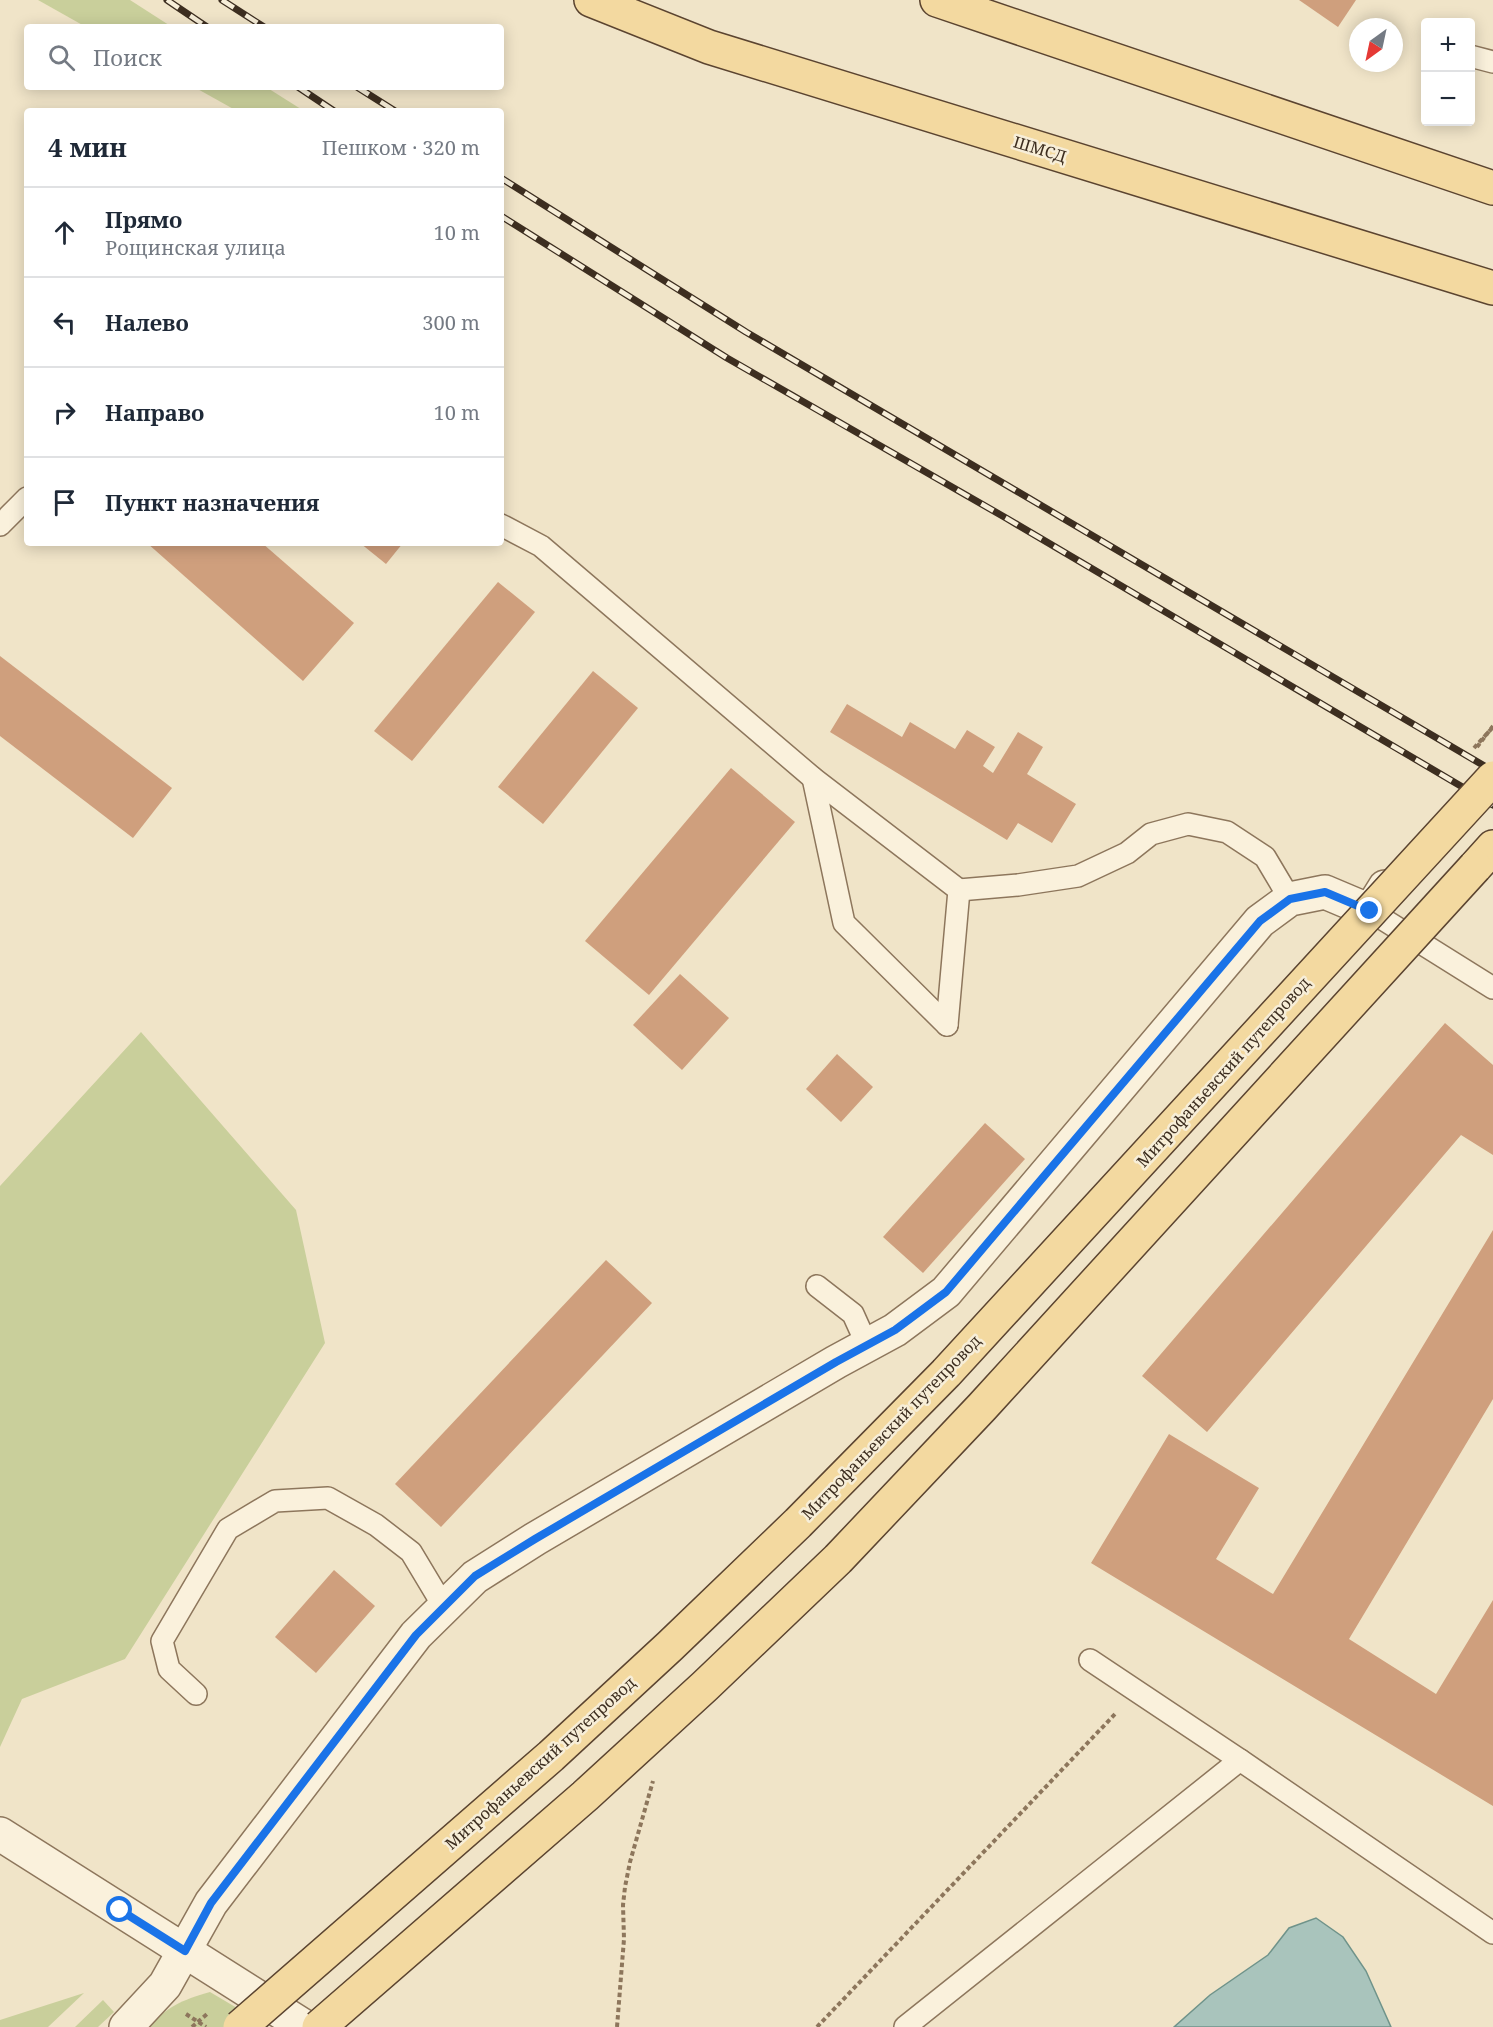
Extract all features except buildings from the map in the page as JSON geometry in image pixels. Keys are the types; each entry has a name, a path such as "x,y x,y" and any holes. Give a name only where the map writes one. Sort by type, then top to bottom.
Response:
{"main road":[{"name":"ШМСД","path":"591,0 709,47 1493,288"},
{"path":"937,0 1493,188"},
{"name":"Митрофаньевский путепровод","path":"240,2027 551,1756 670,1646 798,1522 946,1373 1493,778"},
{"path":"319,2027 585,1796 838,1559 982,1407 1493,847"}],"street":[{"path":"126,2027 165,1985 211,1903 416,1635 475,1576 895,1330 946,1292 1260,921 1290,899 1325,892 1370,911 1392,876 1481,758"},
{"path":"0,1834 305,2027"}],"lane":[{"path":"1475,57 1493,62"},
{"path":"0,525 24,501"},
{"path":"504,527 540,546 813,778 959,890 1018,885 1078,876 1127,853 1151,834 1188,824 1227,832 1265,857 1290,899"},
{"path":"813,778 844,923 948,1025 959,890"},
{"path":"1370,911 1493,988"},
{"path":"817,1286 853,1314 867,1345"},
{"path":"196,1694 169,1669 162,1641 228,1529 275,1501 328,1498 376,1525 411,1552 444,1607"},
{"path":"1090,1660 1493,1933"},
{"path":"904,2027 1240,1760"}],"path":[{"path":"1481,758 1493,727"},
{"path":"818,2027 1136,1692"},
{"path":"192,2027 210,2012"},
{"path":"184,2013 206,2027"},
{"path":"617,2027 618,2015"}],"green space":[{"path":"38,0 130,0 167,24 81,24"},
{"path":"199,90 271,90 299,108 232,108"},
{"path":"141,1032 296,1210 325,1343 125,1659 22,1699 0,1747 0,1186"},
{"path":"210,1992 269,2027 147,2027 176,2005"},
{"path":"84,1993 48,2027 0,2027 0,2020"},
{"path":"103,2000 114,2012 98,2027 75,2027"}],"water":[{"path":"1316,1918 1343,1937 1366,1971 1391,2027 1174,2027 1210,1995 1268,1955 1289,1928"}],"railway":[{"path":"167,0 203,24"},
{"path":"222,0 259,24"},
{"path":"302,90 330,108"},
{"path":"362,90 390,108"},
{"path":"504,180 746,332 1493,771"},
{"path":"504,218 727,358 1006,518 1493,805"}],"route":[{"path":"120,1910 185,1951 211,1903 416,1635 475,1576 836,1362 895,1330 946,1292 1260,921 1290,899 1325,892 1370,911"}]}
